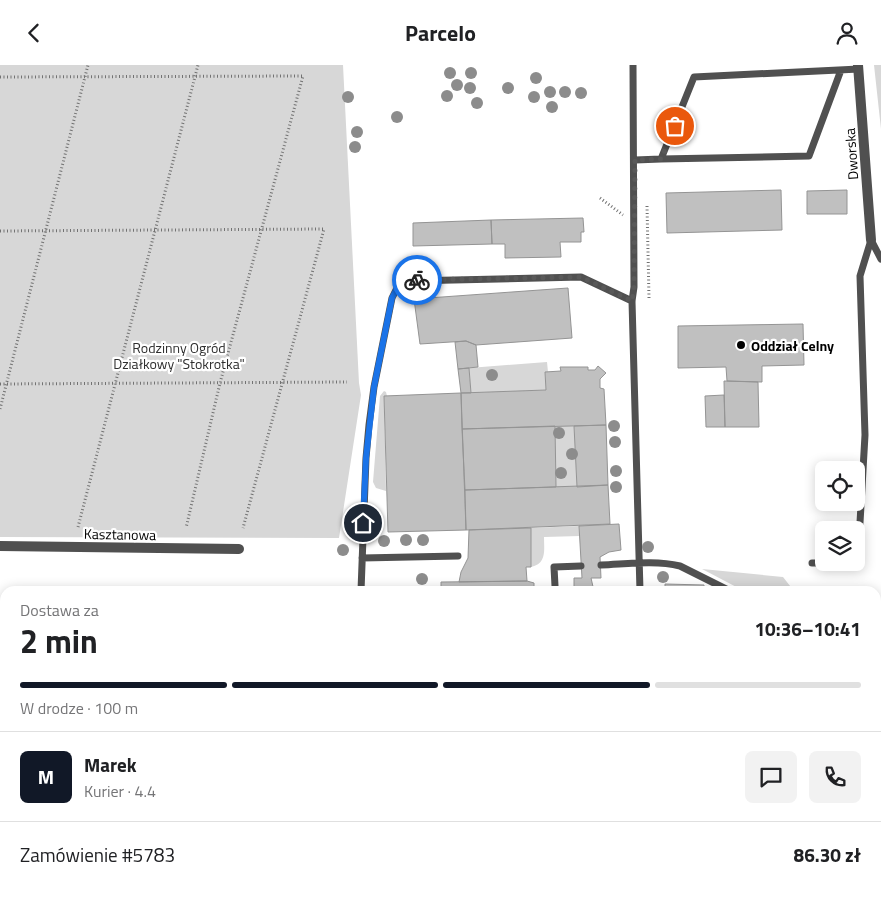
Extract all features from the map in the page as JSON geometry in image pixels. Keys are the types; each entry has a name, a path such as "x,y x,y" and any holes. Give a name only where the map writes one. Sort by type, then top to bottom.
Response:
{"street":[{"name":"Dworska","path":"859,67 871,241"},
{"name":"Kasztanowa","path":"0,546 239,549"}],"lane":[{"path":"633,65 635,160 634,287 632,301 640,586"},
{"path":"661,159 694,77 841,70 859,67"},
{"path":"635,160 810,156 841,70"},
{"path":"871,241 881,259"},
{"path":"860,521 865,435 860,276 871,241"},
{"path":"360,586 366,458 374,387 392,298 399,284 408,281 581,277 632,301"},
{"path":"362,558 458,556"},
{"path":"600,565 666,563 680,567 720,586"},
{"path":"555,586 554,567 581,565"}],"path":[{"path":"0,409 88,65"},
{"path":"78,527 198,65"},
{"path":"0,77 302,76 220,383 186,528"},
{"path":"600,198 624,215"},
{"path":"0,231 324,229 243,527"},
{"path":"0,384 347,382"}],"green space":[{"name":"Rodzinny Ogród Działkowy \"Stokrotka\"","path":"0,65 343,65 361,395 339,538 0,537"},
{"path":"874,65 881,65 881,129"},
{"path":"547,362 548,372 545,373 546,390 471,393 469,368"},
{"path":"384,391 387,396 384,397 386,491 376,488 373,482 380,396"},
{"path":"555,426 574,426 577,487 556,487"},
{"path":"579,526 580,536 544,537 544,556 540,563 531,567 531,528"},
{"path":"702,569 783,577 790,586 734,586"}],"building":[{"path":"781,190 782,230 667,233 666,193"},
{"path":"847,190 847,214 807,214 807,191"},
{"path":"583,218 584,232 581,232 581,242 560,242 561,257 505,258 505,244 492,244 491,220"},
{"path":"491,220 492,244 413,246 413,223"},
{"path":"568,288 572,338 476,345 466,341 420,344 414,299"},
{"name":"Oddział Celny","path":"803,324 804,365 762,366 762,382 727,381 726,367 678,368 678,326"},
{"path":"466,341 476,345 478,367 458,369 455,342"},
{"path":"598,366 606,373 600,379 600,388 604,389 606,425 462,429 461,393 546,390 545,372 561,371 560,367 588,367 588,370 595,370"},
{"path":"469,368 471,393 461,393 458,369"},
{"path":"724,381 758,382 759,427 725,427"},
{"path":"461,393 466,530 388,532 384,396"},
{"path":"724,395 725,427 706,427 705,396"},
{"path":"606,425 608,485 577,487 574,426"},
{"path":"555,426 556,487 465,490 462,429"},
{"path":"608,485 610,524 466,530 465,490"},
{"path":"619,524 621,550 609,552 600,557 601,578 591,578 593,586 574,586 574,578 582,578 579,526"},
{"path":"531,528 531,567 526,567 527,581 459,582 461,572 468,558 469,530"},
{"path":"527,581 534,583 534,586 441,586 441,582"},
{"path":"665,584 704,585 704,586 665,586"}],"way so far":[{"path":"417,280 581,277 632,301 634,287 635,160 661,159 675,126"}],"place":[{"name":"Oddział Celny","path":"741,345"}],"route":[{"path":"363,523 366,458 374,387 392,298 396,287 401,282 417,280"}]}
